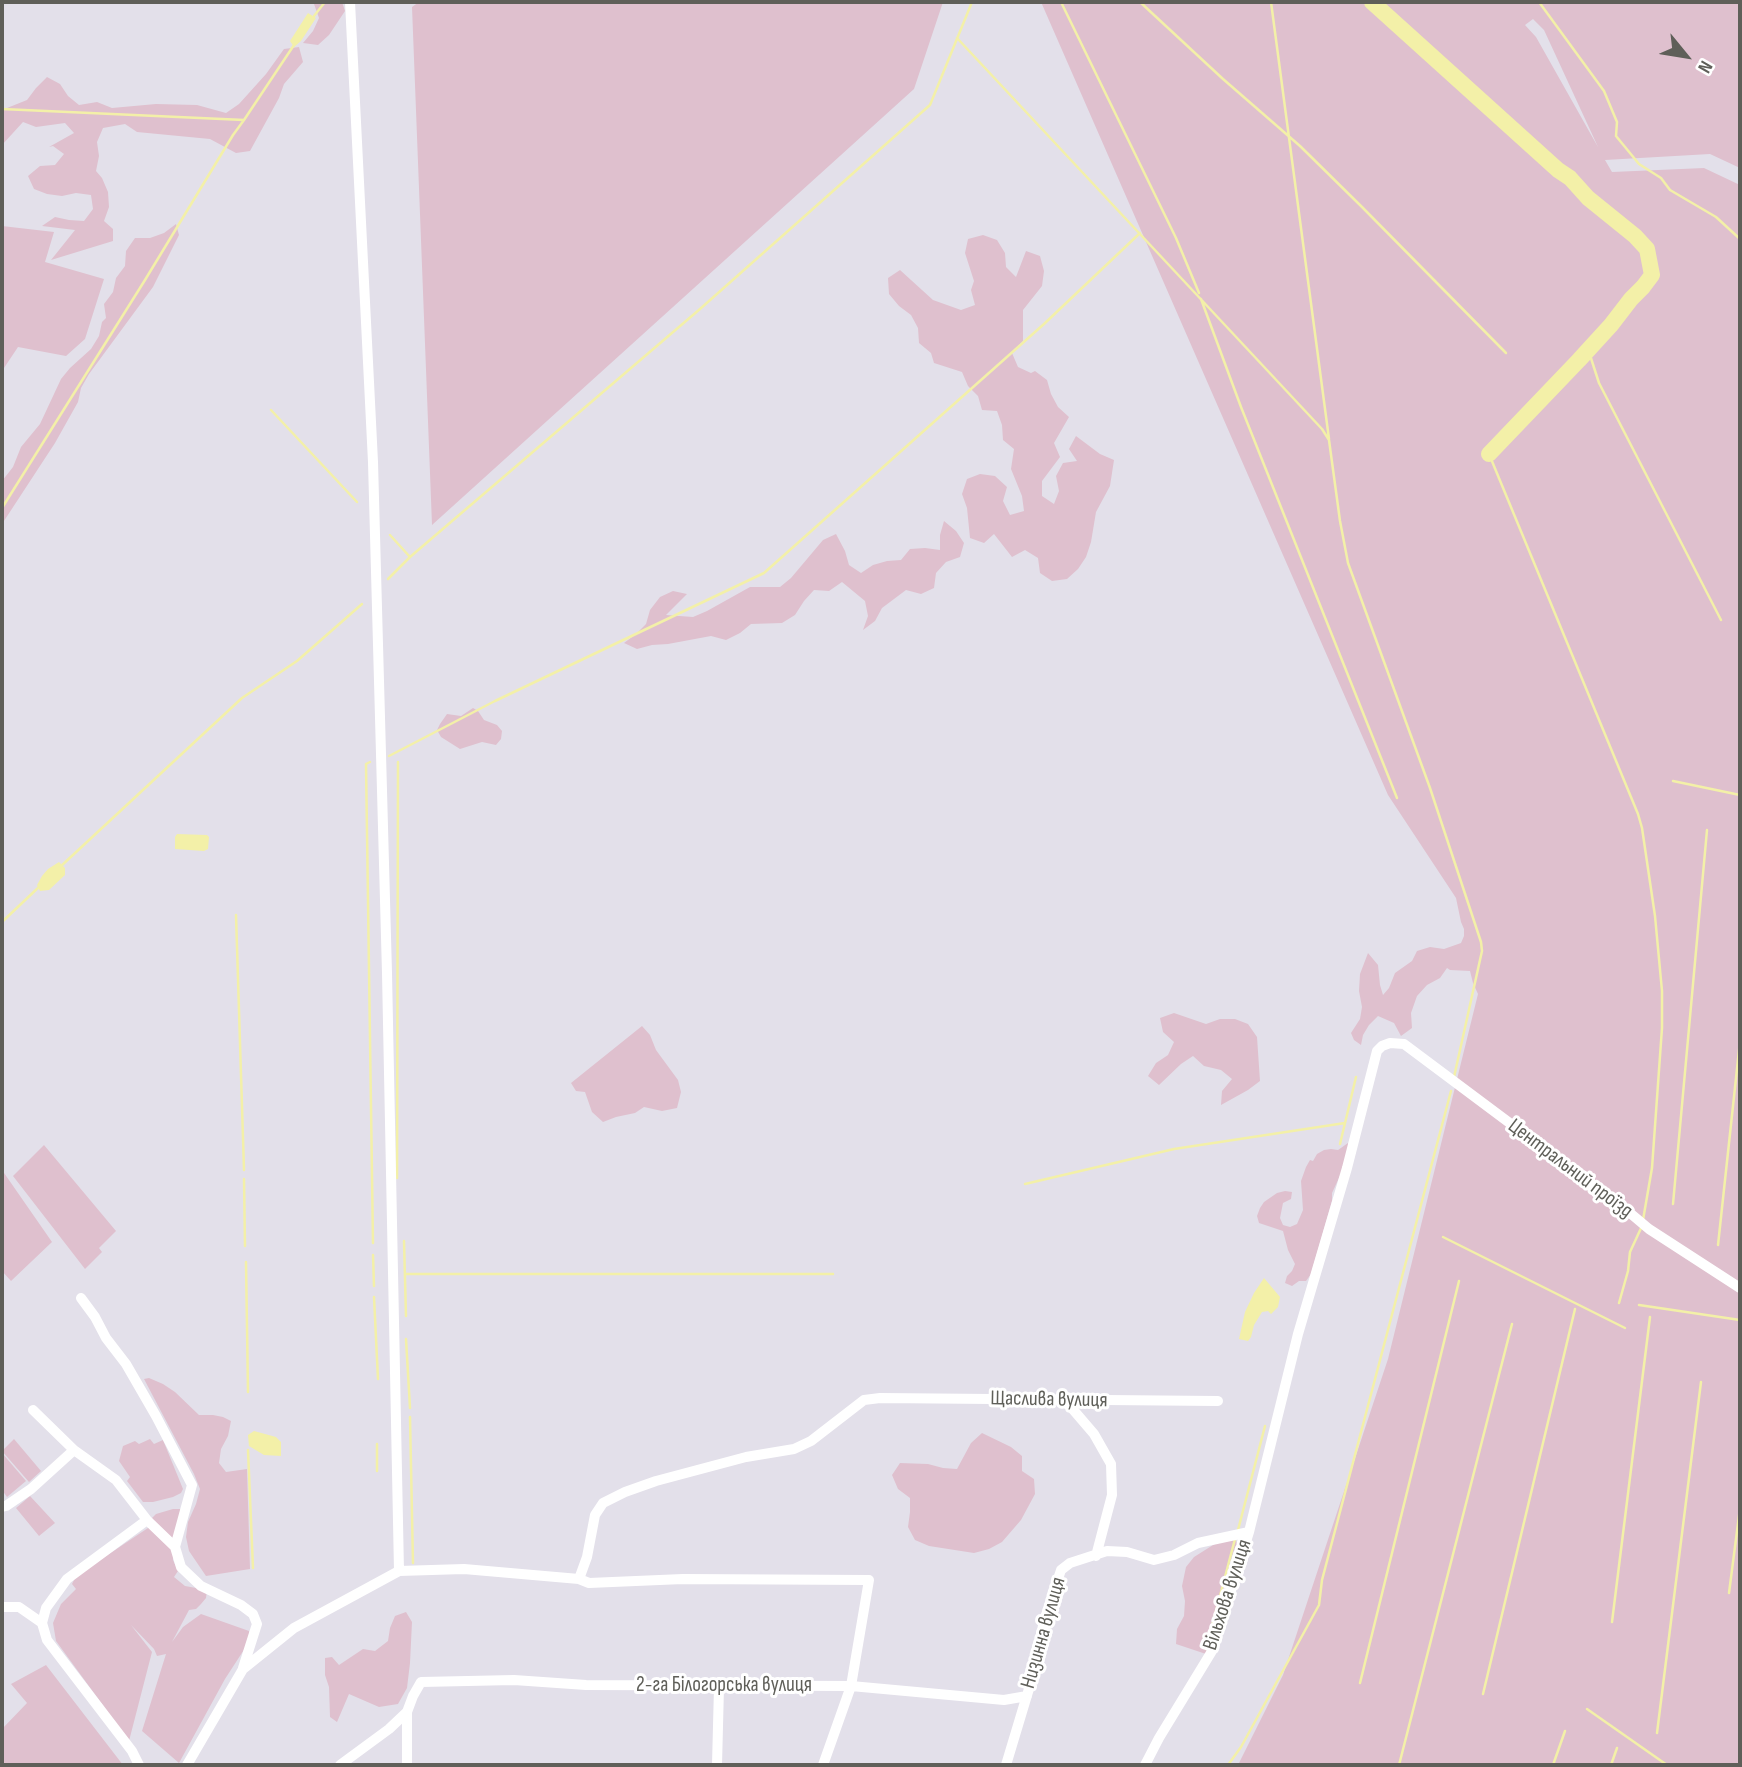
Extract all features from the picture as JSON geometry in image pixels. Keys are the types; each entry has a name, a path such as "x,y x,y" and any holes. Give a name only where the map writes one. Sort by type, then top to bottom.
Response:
{"street":[{"path":"350,2 373,461 399,1571"},
{"name":"Вільхова вулиця","path":"1145,1765 1158,1738 1212,1651 1249,1532 1298,1334 1347,1168 1377,1051 1390,1043 1404,1044"},
{"name":"Центральний проїзд","path":"1404,1044 1649,1229 1740,1288"},
{"path":"81,1298 106,1338 127,1364 192,1485 175,1547"},
{"name":"Щаслива вулиця","path":"579,1579 587,1557 595,1515 603,1503 656,1481 746,1457 794,1450 811,1441 864,1400 1218,1401"},
{"path":"1059,1400 1070,1405 1094,1434 1111,1464 1112,1495 1096,1556"},
{"path":"33,1409 74,1450 117,1480 147,1520 175,1547 181,1567 201,1586 241,1605 253,1614 257,1624 243,1669 187,1765"},
{"path":"2,1507 31,1489 74,1450"},
{"path":"139,1765 132,1751 47,1640 42,1623 46,1608 67,1579 147,1520"},
{"name":"Низинна вулиця","path":"1006,1765 1027,1696 1044,1621 1061,1570 1070,1563 1107,1551 1127,1552 1154,1560 1174,1555 1198,1543 1249,1532"},
{"path":"243,1669 294,1628 399,1571 464,1569 579,1579 589,1583 683,1579 869,1580 851,1686 823,1765"},
{"path":"2,1607 19,1607 42,1623"},
{"name":"2-га Білогорська вулиця","path":"407,1712 421,1682 513,1680 586,1685 851,1686 1004,1700 1027,1696"},
{"path":"717,1765 719,1687"},
{"path":"340,1765 389,1730 407,1712"},
{"path":"407,1712 407,1765"}],"shaded area":[{"path":"315,2 342,2 345,11 329,35 318,45 303,43 319,18"},
{"path":"419,2 943,2 914,89 432,525 412,7"},
{"path":"1041,2 1740,2 1740,168 1710,154 1605,160 1612,172 1704,168 1740,185 1740,1765 1238,1765 1283,1675 1388,1359 1478,994 1470,971 1447,968 1440,978 1427,985 1417,996 1411,1013 1412,1028 1401,1036 1394,1023 1378,1016 1363,1035 1361,1045 1354,1040 1351,1033 1360,1019 1362,1007 1360,974 1368,953 1378,965 1383,995 1395,973 1412,961 1417,951 1430,947 1444,949 1461,943 1464,936 1456,898 1388,795","holes":["1533,19 1544,30 1598,147 1536,37 1525,25"]},
{"path":"308,13 316,18 294,47 290,41"},
{"path":"299,47 303,62 284,84 250,151 236,153 210,139 137,132 125,124 103,128 97,142 99,156 96,171 108,192 109,207 104,221 113,229 113,241 51,260 75,230 42,226 55,217 84,221 93,209 91,195 47,194 34,189 28,176 40,166 55,165 64,154 53,146 49,147 74,133 65,123 36,127 23,122 2,145 2,110 27,100 47,77 60,84 68,96 79,105 97,102 112,108 156,104 197,105 226,113 239,104 284,49"},
{"path":"176,224 179,235 153,287 89,374 81,388 78,402 55,443 2,524 2,481 13,467 21,447 40,424 61,379 91,349 99,336 102,322 106,318 104,304 125,266 126,251 135,238 150,238 164,233"},
{"path":"2,226 54,232 45,262 104,279 85,339 66,356 18,347 2,371"},
{"path":"983,235 997,240 1005,253 1006,267 1016,277 1026,251 1040,256 1044,271 1042,286 1023,310 1023,341 1012,353 1018,367 1031,373 1035,371 1047,380 1058,407 1069,417 1054,443 1060,457 1042,481 1042,496 1054,504 1059,491 1056,476 1063,463 1077,461 1069,449 1076,436 1100,454 1114,460 1110,486 1096,512 1086,557 1067,579 1052,581 1040,573 1038,558 1025,550 1012,557 994,534 984,543 970,538 967,508 962,494 967,479 980,474 995,476 1007,487 1003,501 1010,515 1024,511 1022,496 1011,469 1014,449 1003,440 997,411 982,410 978,396 968,386 962,372 934,363 931,353 919,343 918,328 911,315 889,294 888,278 900,270 933,300 961,310 975,305 971,290 974,281 965,253 968,239"},
{"path":"944,521 956,531 964,543 960,557 946,562 936,573 934,588 921,594 906,590 882,608 875,621 863,630 868,616 865,601 842,582 829,591 814,590 795,615 782,623 751,624 726,640 711,636 637,649 624,643 646,624 650,610 660,597 673,591 687,594 666,615 693,617 750,587 780,587 823,540 836,534 849,565 861,573 873,565 901,560 910,549 940,550"},
{"path":"473,708 484,720 497,725 502,731 501,739 496,745 482,742 460,749 441,737 437,730 447,714 461,716"},
{"path":"177,834 207,835 208,849 175,849"},
{"path":"59,862 65,868 65,875 49,890 40,891 37,885 42,876"},
{"path":"1174,1013 1206,1024 1220,1019 1235,1019 1248,1024 1257,1037 1260,1081 1221,1105 1222,1091 1232,1079 1221,1070 1204,1066 1193,1056 1159,1085 1148,1076 1156,1063 1168,1055 1174,1042 1163,1032 1160,1018"},
{"path":"642,1026 678,1080 681,1092 677,1108 662,1111 644,1107 635,1113 603,1122 592,1112 585,1092 576,1091 571,1083"},
{"path":"1348,1143 1345,1165 1332,1193 1311,1274 1306,1281 1299,1281 1292,1286 1285,1283 1295,1264 1283,1231 1259,1223 1257,1216 1260,1208 1277,1193 1292,1192 1291,1199 1283,1203 1280,1218 1283,1225 1290,1227 1297,1224 1303,1210 1301,1181 1310,1160 1313,1161 1317,1154 1324,1150 1338,1150"},
{"path":"44,1145 116,1231 99,1248 102,1252 85,1269 13,1176"},
{"path":"2,1170 52,1242 11,1281 2,1271"},
{"path":"1264,1278 1280,1297 1278,1307 1271,1314 1268,1311 1262,1312 1248,1341 1239,1339 1245,1312"},
{"path":"149,1378 175,1392 199,1415 213,1415 231,1421 219,1463 226,1472 247,1469 250,1569 206,1576 189,1551 186,1537 188,1522 200,1489 144,1379"},
{"path":"254,1431 276,1437 281,1442 281,1456 264,1455 249,1446 248,1435"},
{"path":"982,1433 1011,1447 1022,1456 1022,1471 1034,1479 1035,1494 1021,1520 1002,1542 974,1553 929,1546 915,1540 908,1527 910,1498 898,1489 892,1475 900,1463 957,1469 971,1443"},
{"path":"14,1439 41,1471 29,1482 2,1451"},
{"path":"150,1439 154,1444 163,1440 183,1489 173,1497 143,1502 127,1481 130,1477 119,1461 123,1446"},
{"path":"2,1453 26,1481 7,1497 2,1490"},
{"path":"30,1496 55,1523 39,1536 16,1508"},
{"path":"180,1509 181,1512 173,1545 173,1560 178,1571 174,1577 185,1586 207,1590 206,1598 201,1604 196,1609 189,1610 172,1642 183,1627 201,1614 249,1631 249,1642 225,1679 179,1763 142,1731 166,1654 157,1656 154,1649 131,1625 152,1652 129,1741 56,1641 53,1623 61,1604 76,1589 72,1584 76,1576 154,1524 152,1518 156,1514"},
{"path":"1235,1539 1237,1543 1218,1612 1212,1617 1206,1654 1176,1644 1177,1629 1184,1616 1182,1586 1186,1567 1194,1557 1221,1540"},
{"path":"406,1612 412,1622 410,1663 407,1688 398,1704 379,1707 349,1694 337,1722 330,1717 325,1658 332,1657 339,1665 363,1649 375,1651 388,1641 395,1616"},
{"path":"46,1665 123,1765 2,1765 2,1729 27,1703 11,1684"}],"waterway":[{"path":"314,16 325,2"},
{"path":"388,579 410,557 700,309 930,105 972,2"},
{"path":"1061,2 1176,238 1199,293"},
{"path":"1140,2 1300,146 1506,353"},
{"path":"1271,2 1329,439"},
{"path":"1372,2 1647,249 1652,275 1643,287 1579,360 1489,454"},
{"path":"1539,2 1604,91 1617,122 1616,136 1639,164 1661,178 1670,190 1716,217 1740,239"},
{"path":"957,38 1322,429 1329,440 1348,563 1430,788 1481,942 1482,951 1454,1077"},
{"path":"2,109 244,120 294,45"},
{"path":"2,508 244,120"},
{"path":"389,756 495,701 764,573 1044,324 1140,233"},
{"path":"1201,299 1241,407 1397,798"},
{"path":"1588,349 1599,383 1721,620"},
{"path":"271,410 357,502"},
{"path":"1489,454 1642,828 1655,916 1662,991 1652,1168 1643,1220"},
{"path":"390,535 410,557"},
{"path":"60,867 242,698 297,661 362,604"},
{"path":"370,762 366,764 373,1243"},
{"path":"397,1178 398,762"},
{"path":"1673,781 1740,795"},
{"path":"1673,1204 1707,830"},
{"path":"2,922 40,886"},
{"path":"236,915 244,1170"},
{"path":"1718,1245 1740,1041"},
{"path":"1340,1144 1356,1077"},
{"path":"1228,1765 1241,1747 1319,1605 1322,1580 1451,1091"},
{"path":"1025,1184 1174,1149 1345,1123"},
{"path":"244,1179 245,1246"},
{"path":"1619,1303 1630,1252 1642,1226"},
{"path":"1443,1237 1625,1328"},
{"path":"404,1241 406,1316"},
{"path":"373,1255 374,1286"},
{"path":"246,1262 248,1392"},
{"path":"405,1274 833,1274"},
{"path":"1360,1683 1459,1281"},
{"path":"374,1297 378,1379"},
{"path":"1639,1305 1740,1320"},
{"path":"1483,1694 1575,1309"},
{"path":"1612,1622 1650,1317"},
{"path":"1399,1765 1512,1324"},
{"path":"406,1339 410,1408"},
{"path":"1657,1733 1701,1382"},
{"path":"410,1417 413,1563"},
{"path":"1238,1530 1265,1426"},
{"path":"377,1444 377,1471"},
{"path":"248,1450 253,1568"},
{"path":"1729,1593 1740,1508"},
{"path":"1206,1649 1235,1539"},
{"path":"1587,1709 1667,1765"},
{"path":"1553,1765 1565,1731"},
{"path":"1611,1765 1617,1748"}]}
